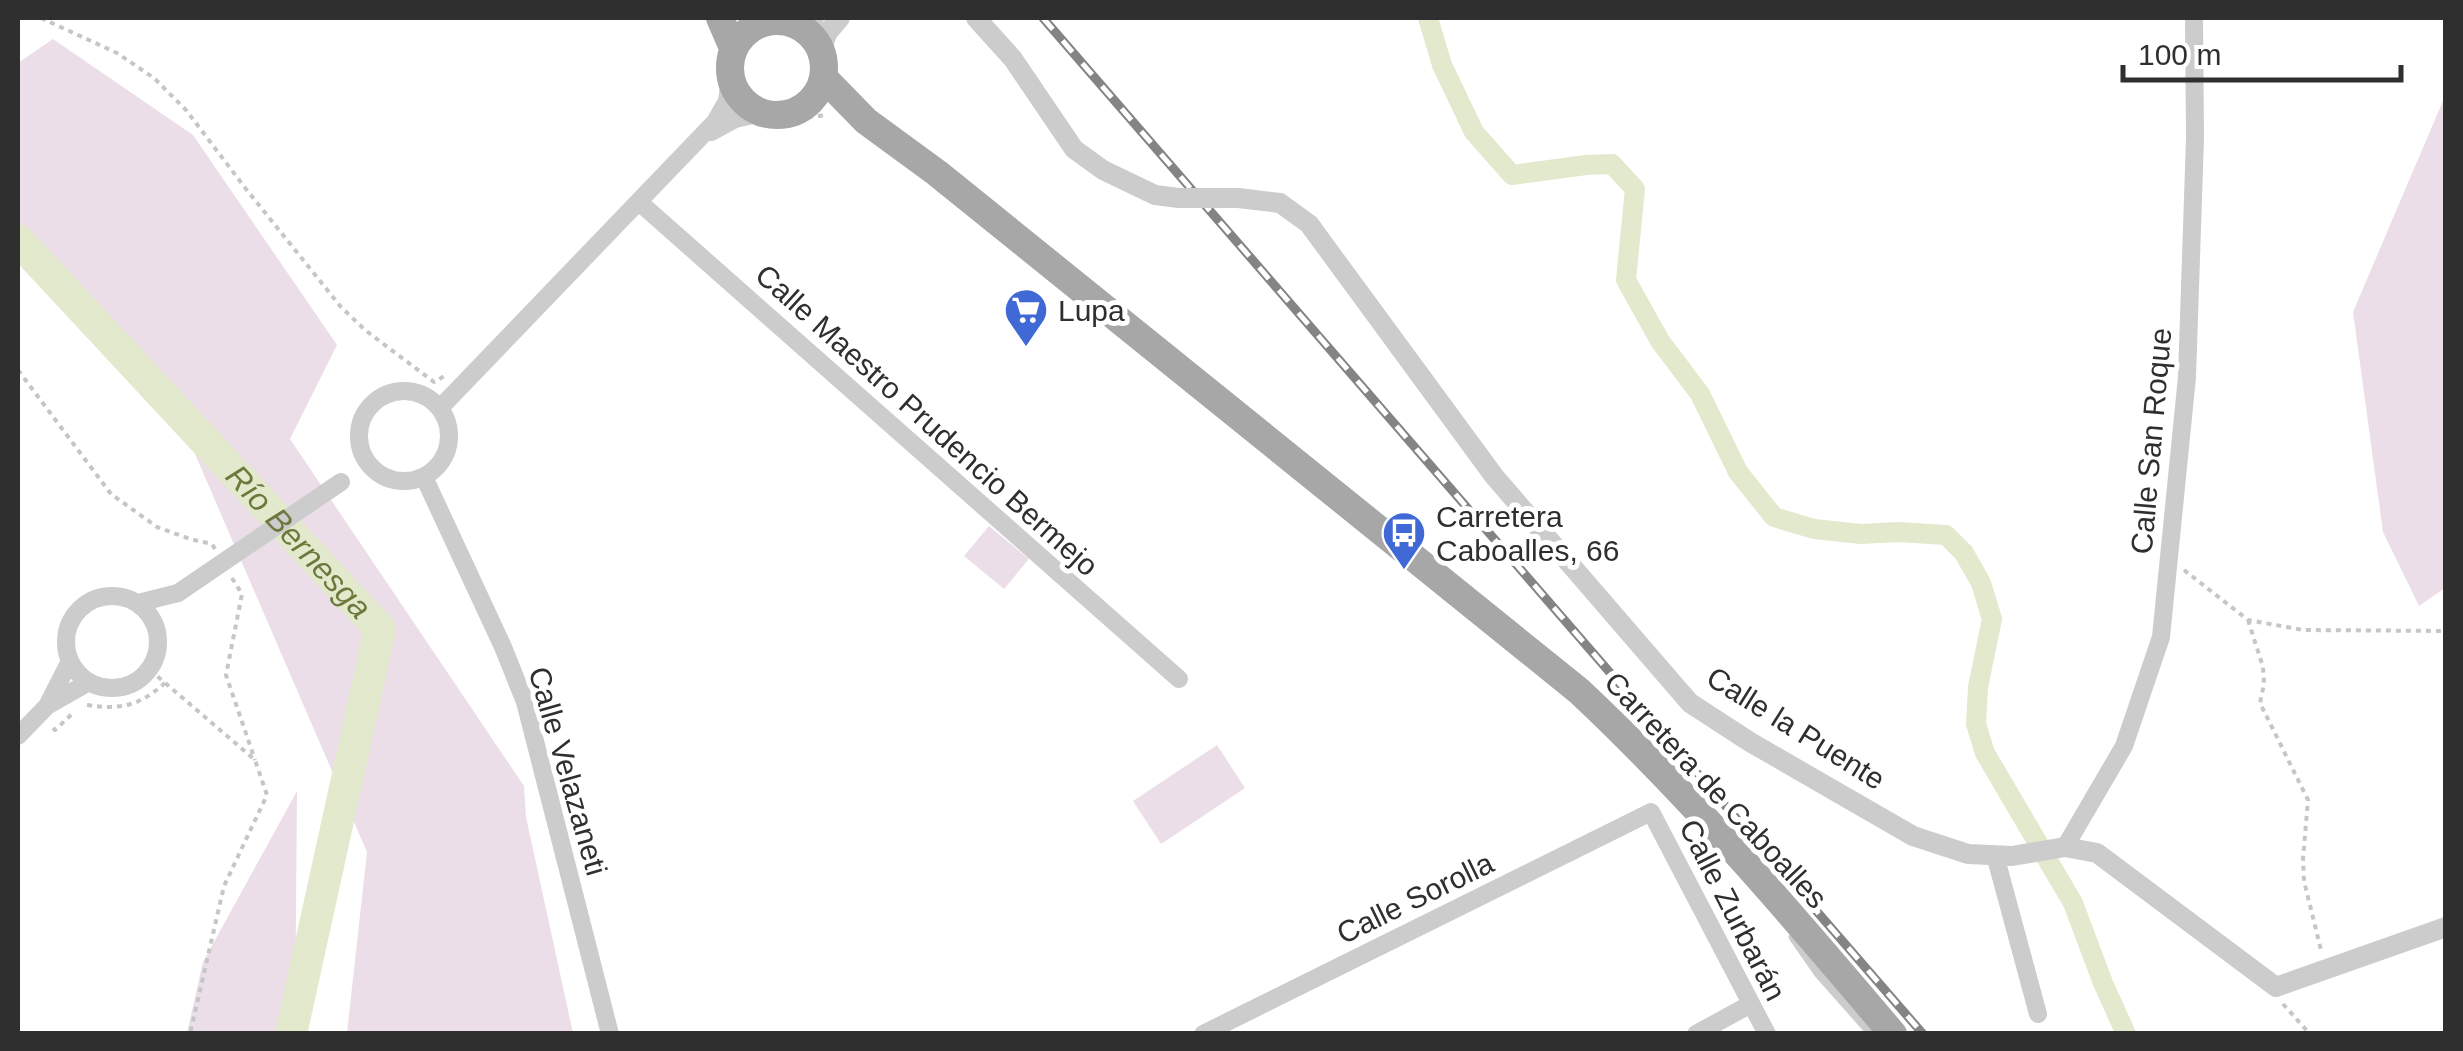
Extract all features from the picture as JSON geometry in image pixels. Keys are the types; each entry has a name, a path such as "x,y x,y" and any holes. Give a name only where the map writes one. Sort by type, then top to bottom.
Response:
{"main road":[{"path":"756,25 810,34 822,64 805,112 754,115 730,79 730,58 756,25"},
{"name":"Carretera de Caboalles","path":"822,64 866,121 951,184 1579,692 1631,740 1732,848 1893,1034"},
{"name":"Carretera de Caboalles","path":"805,112 829,109 866,121"}],"street":[{"path":"822,64 828,32 840,18"},
{"name":"Calle la Puente","path":"976,18 1013,59 1074,149 1102,170 1155,195 1280,203 1309,224 1494,476 1690,703 1914,836 1968,854 2026,854 2060,848"},
{"name":"Calle San Roque","path":"2060,848 2124,746 2161,637 2187,377 2195,138 2194,18"},
{"path":"440,408 715,122 727,101 730,79"},
{"path":"701,137 735,119 754,115"},
{"name":"Calle Maestro Prudencio Bermejo","path":"639,202 1179,679"},
{"path":"402,390 429,398 440,408 450,432 444,458 435,469 424,477 394,480 368,464 358,438 366,410 376,400 402,390"},
{"path":"138,603 178,594 368,464"},
{"name":"Calle Velazaneti","path":"424,477 503,647 524,702 610,1034"},
{"path":"157,629 178,594"},
{"path":"109,596 138,603 157,629 158,650 150,670 128,686 102,688 89,682 78,674 66,647 72,618 94,599 109,596"},
{"path":"44,710 70,661"},
{"path":"18,736 44,710 89,682"},
{"name":"Calle Zurbarán","path":"1652,812 1766,1034"},
{"name":"Calle Sorolla","path":"1203,1034 1652,812"},
{"path":"2060,848 2096,853 2276,988 2446,927"},
{"path":"1995,856 2038,1014"},
{"path":"1696,1034 1751,1004"}],"lane":[{"path":"1732,848 1818,973 1872,1034"}],"path":[{"path":"41,18 117,53 154,78 186,110 317,278 365,330 434,382 460,367 470,376"},
{"path":"754,115 760,124 779,127 798,123 805,112"},
{"path":"18,370 111,494 157,526 212,544 222,560"},
{"path":"2169,558 2248,620 2303,630 2446,631"},
{"path":"190,1034 224,886 267,795 226,675 242,594 232,577"},
{"path":"2248,620 2263,667 2260,702 2308,800 2302,859 2304,880 2326,970"},
{"path":"150,670 255,760"},
{"path":"44,710 55,730 83,704 113,708 132,704 165,683"},
{"path":"2276,988 2284,1006 2310,1034"}],"shaded area":[{"path":"53,39 193,135 337,345 290,439 524,786 526,817 573,1033 347,1033 367,852 182,424 18,250 18,63"},
{"path":"2445,96 2445,588 2419,606 2383,532 2353,312"},
{"path":"989,526 1029,559 1004,589 964,556"},
{"path":"1217,745 1245,788 1161,844 1133,801"},
{"path":"297,791 295,1033 187,1033 203,962"}],"waterway":[{"path":"1428,18 1442,65 1474,132 1512,175 1612,164 1635,189 1626,280 1660,341 1700,394 1738,472 1774,517 1814,529 1861,534 1946,535 1964,553 1981,583 1992,619 1978,687 1976,724 1985,753 2073,903 2126,1034"},
{"name":"Río Bernesga","path":"18,240 380,629 291,1034"}],"railway":[{"path":"1043,18 1923,1034"}],"place":[{"name":"Lupa","path":"1026,348"},
{"name":"Carretera Caboalles, 66","path":"1404,571"}]}
